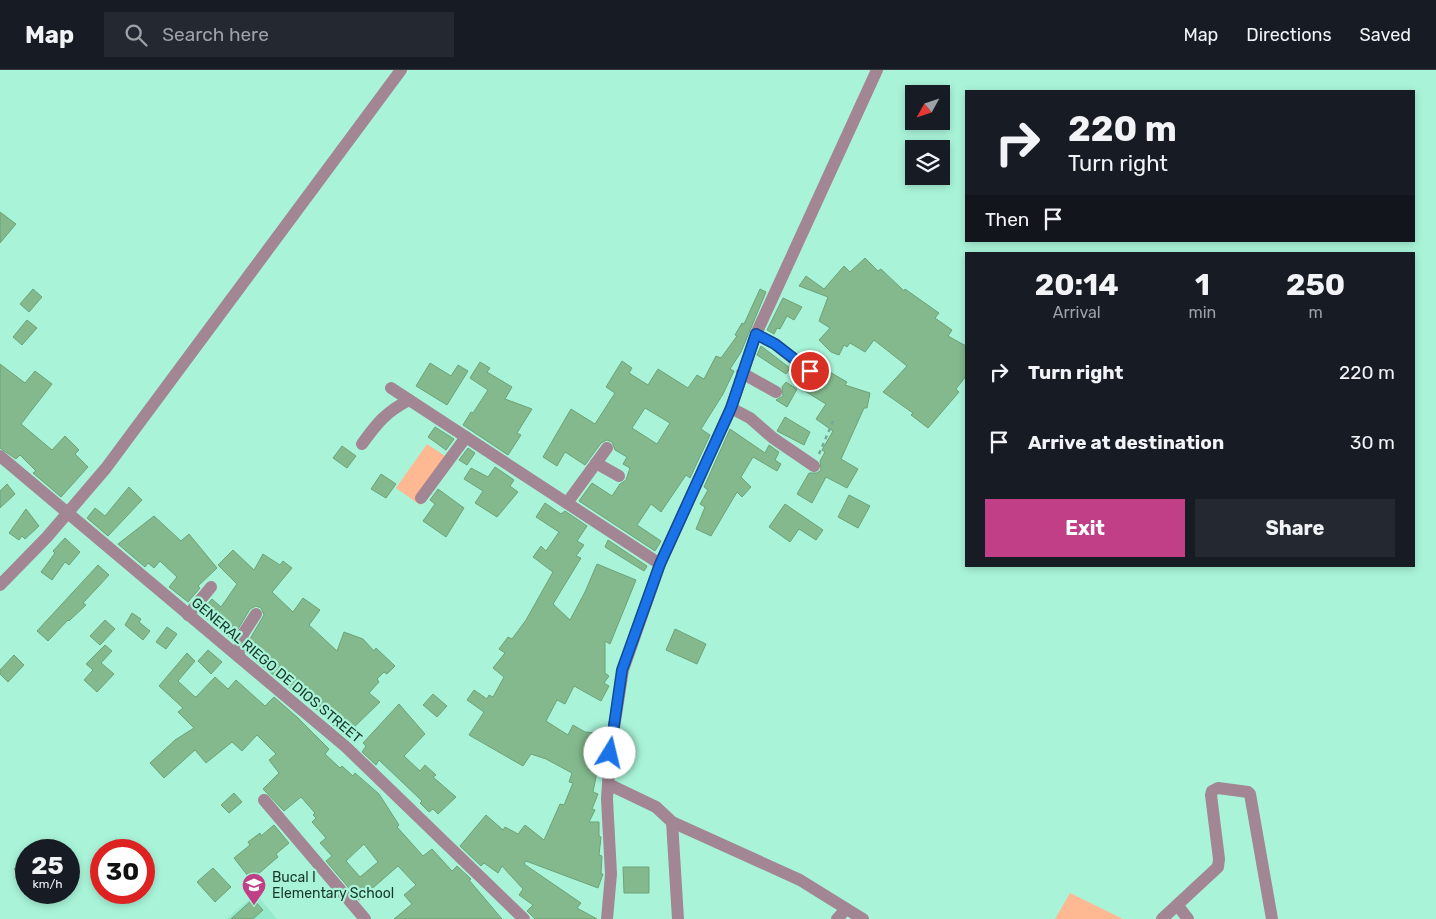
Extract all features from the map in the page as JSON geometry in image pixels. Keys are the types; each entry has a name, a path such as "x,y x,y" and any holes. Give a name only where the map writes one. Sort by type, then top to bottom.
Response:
{"street":[{"path":"0,585 68,514 106,468 401,70"},
{"path":"607,919 611,874 608,784 610,753 622,670 660,564 731,408 756,334 877,70"},
{"path":"756,334 775,344 810,371"},
{"path":"742,373 776,392"},
{"path":"391,388 660,564"},
{"path":"362,444 378,421 391,409 409,400"},
{"path":"731,408 750,418 772,438 814,466"},
{"path":"420,498 466,437"},
{"path":"567,503 607,448"},
{"name":"GENERAL RIEGO DE DIOS STREET","path":"0,456 346,747 391,788 524,919"},
{"path":"596,462 619,476"},
{"path":"188,614 211,588"},
{"path":"238,656 243,634 256,614"},
{"path":"608,784 656,807 672,822 800,880 863,919"},
{"path":"1162,919 1218,867 1212,791 1218,788 1248,792 1250,794 1272,919"},
{"path":"264,800 362,918"},
{"path":"672,822 678,919"},
{"path":"1178,906 1188,919"},
{"path":"837,919 846,909"}],"path":[{"path":"814,466 834,419"}],"shaded area":[{"path":"427,444 451,460 420,505 396,488"},
{"path":"1070,893 1123,919 1055,919"},
{"name":"Bucal I Elementary School","path":"256,894 277,919 226,919"}],"building":[{"path":"0,212 16,224 0,243"},
{"path":"865,258 878,271 881,269 904,291 905,289 939,313 935,318 952,330 948,336 965,345 965,377 956,389 959,392 928,428 911,415 913,413 883,392 907,366 874,340 865,352 850,343 847,347 844,345 839,355 831,352 819,340 830,328 819,321 828,297 799,286 806,276 824,289 844,266 850,272"},
{"path":"33,289 42,297 29,312 20,304"},
{"path":"760,289 766,292 741,352 730,369 734,371 723,394 701,429 710,435 690,478 686,475 661,512 651,504 637,525 661,541 655,551 579,501 592,483 612,496 620,484 626,480 630,468 623,464 627,457 615,450 612,442 607,440 601,443 585,465 565,452 557,466 543,457 571,409 595,424 615,393 606,387 622,361 632,368 629,373 648,385 658,369 688,388 697,375 704,379 716,356 721,358 737,336 735,335 742,323 744,324","holes":["645,408 670,423 657,444 632,428"]},
{"path":"783,298 802,307 794,320 787,316 780,329 777,328 774,334 767,330"},
{"path":"27,320 37,328 22,345 13,337"},
{"path":"761,346 790,368 786,374 757,355"},
{"path":"480,362 490,368 487,372 512,387 505,399 532,409 517,433 521,435 508,455 463,425 488,390 470,378"},
{"path":"430,363 451,376 458,365 468,371 447,405 416,386"},
{"path":"0,364 25,383 35,371 52,384 21,424 52,450 65,436 79,450 75,454 88,467 61,497 33,473 36,471 20,455 16,459 0,448"},
{"path":"828,371 847,382 845,385 870,393 867,408 864,408 841,459 858,469 847,488 826,477 812,503 797,494 809,473 817,473 821,470 820,461 825,452 822,450 833,431 816,419 826,404 803,390 810,379 814,377 821,382"},
{"path":"786,382 797,389 787,407 776,400 783,396 782,387"},
{"path":"785,417 810,432 804,445 777,431"},
{"path":"435,427 454,439 446,450 428,437"},
{"path":"730,429 765,453 769,445 779,452 775,460 781,464 777,471 753,457 741,477 751,487 742,497 737,492 711,536 696,529 705,507 700,504 708,490 704,487"},
{"path":"342,446 356,456 347,468 333,458"},
{"path":"468,448 475,453 467,465 459,460"},
{"path":"495,467 514,480 510,486 518,492 497,517 475,503 483,491 464,479 471,468 488,477"},
{"path":"381,474 396,484 386,498 371,489"},
{"path":"7,484 15,494 0,508 0,491"},
{"path":"129,487 142,500 108,536 87,518 95,508 105,516"},
{"path":"438,489 464,508 446,537 423,521 435,504 430,500"},
{"path":"849,495 870,506 858,528 838,517"},
{"path":"545,503 561,514 565,511 587,526 577,541 584,545 576,556 581,558 553,604 570,620 597,564 636,580 610,644 605,641 605,673 609,676 604,683 609,686 601,701 574,686 565,704 557,700 546,721 568,735 573,725 585,732 595,733 589,770 597,772 593,792 598,794 592,809 595,810 589,822 599,822 599,836 601,837 599,855 602,856 601,874 603,874 598,888 526,861 524,864 581,903 577,908 597,919 535,919 527,911 533,905 519,895 523,889 502,866 498,873 484,863 481,866 460,846 486,815 503,830 505,827 518,834 525,825 544,840 560,804 564,805 573,783 569,782 572,773 546,759 531,754 523,766 469,735 484,712 467,700 474,690 487,699 489,695 493,697 504,677 493,668 505,653 499,649 508,637 512,639 526,620 553,572 533,557 541,546 546,551 559,532 536,517"},
{"path":"785,504 823,530 816,540 799,529 790,542 769,527"},
{"path":"26,509 39,526 25,539 22,536 19,540 9,533"},
{"path":"154,516 181,541 189,534 217,568 198,586 200,588 188,602 169,587 177,577 160,561 154,568 148,563 145,567 118,544"},
{"path":"65,538 80,552 69,565 65,562 52,580 41,572 55,553 53,551"},
{"path":"608,540 647,566 644,571 605,547"},
{"path":"233,550 254,570 263,554 280,565 283,561 292,568 272,592 293,612 303,598 320,610 309,625 337,651 344,632 363,639 374,651 376,648 395,666 387,674 384,672 377,679 379,682 369,693 380,702 350,731 345,726 341,732 333,723 255,660 257,657 248,648 251,637 264,615 261,608 256,606 250,609 232,639 200,613 212,599 221,607 237,584 218,565"},
{"path":"98,565 109,575 83,603 86,605 48,641 37,631"},
{"path":"132,613 141,619 139,622 150,631 143,640 125,625"},
{"path":"105,620 115,629 100,645 90,636"},
{"path":"167,627 177,634 166,649 156,642"},
{"path":"675,629 706,644 697,664 666,650"},
{"path":"105,645 112,651 101,663 114,674 97,692 84,680 93,670 86,664"},
{"path":"208,650 222,662 211,674 198,661"},
{"path":"187,653 195,661 178,681 194,696 196,697 215,677 228,689 236,680 265,706 274,697 329,749 325,754 340,768 342,766 353,776 355,773 379,794 399,825 397,827 423,856 432,849 452,871 457,866 471,879 469,880 502,919 394,919 412,904 404,895 416,885 398,866 359,900 326,861 332,856 320,843 326,838 312,822 316,818 313,815 315,813 301,797 284,811 263,789 279,773 269,760 276,754 257,735 242,751 232,742 206,763 195,750 164,778 150,763 175,740 194,728 178,712 183,708 159,686","holes":["364,844 378,862 360,877 346,861"]},
{"path":"14,655 24,665 8,682 0,674 0,670"},
{"path":"433,694 447,706 437,717 423,705"},
{"path":"399,704 425,734 404,756 420,771 425,765 436,775 433,777 456,797 438,814 433,809 429,812 420,803 422,801 379,760 376,765 362,752 366,746 363,743"},
{"path":"234,793 242,802 229,813 221,805"},
{"path":"274,825 289,843 276,854 278,857 251,880 234,858 250,845 248,842 260,833 261,836"},
{"path":"623,867 649,867 649,893 624,893"},
{"path":"213,868 231,887 215,902 197,882"},
{"path":"253,899 263,910 253,919 231,919"}],"place":[{"name":"Bucal I Elementary School","path":"254,906"}],"route":[{"path":"610,753 622,670 660,564 731,408 756,334 775,344 810,371"}]}
